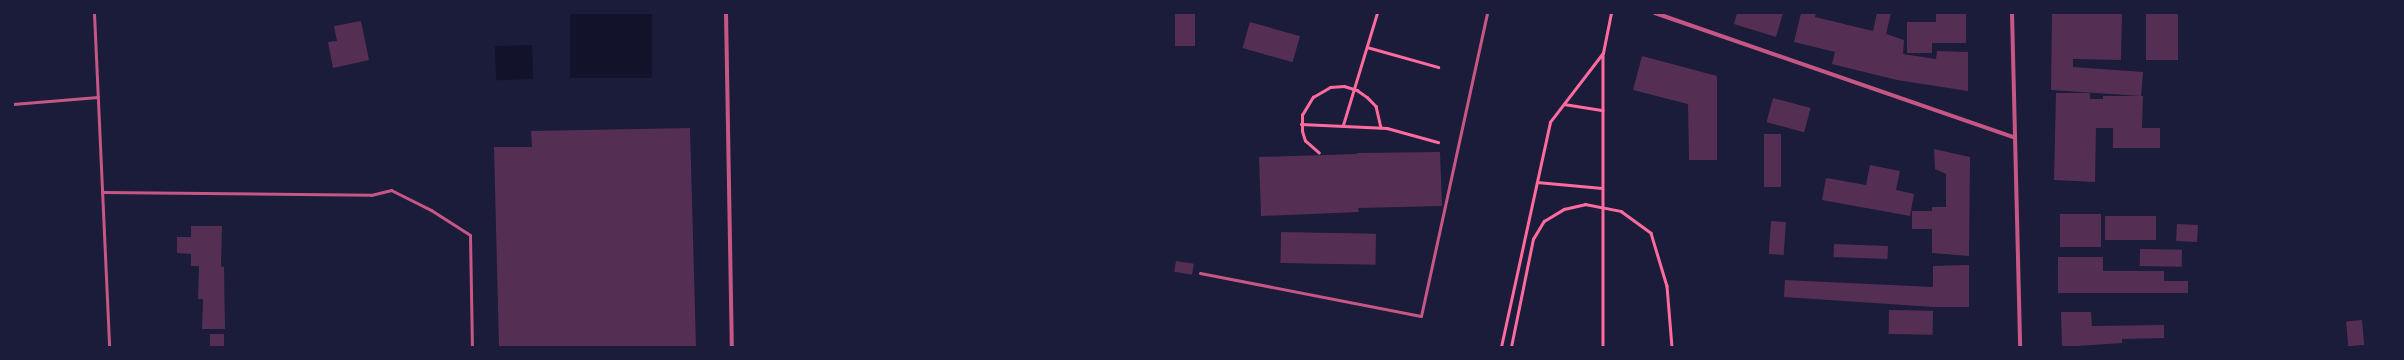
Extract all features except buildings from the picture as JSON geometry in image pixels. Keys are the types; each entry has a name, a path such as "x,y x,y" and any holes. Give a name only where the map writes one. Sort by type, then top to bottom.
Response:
{"street":[{"path":"726,13 732,347"},
{"path":"1655,13 2014,137"},
{"path":"2012,13 2020,347"}],"lane":[{"path":"94,13 109,347"},
{"path":"1200,273 1421,316 1487,13"},
{"path":"13,104 98,97"},
{"path":"102,192 370,195 391,190 432,210 470,235 472,347"}],"path":[{"path":"1343,125 1377,13"},
{"path":"1603,347 1602,53 1611,13"},
{"path":"1366,47 1438,67"},
{"path":"1501,347 1550,122 1602,53"},
{"path":"1319,153 1305,141 1302,124 1306,106 1320,92 1330,87 1344,86 1354,89 1376,106 1381,127"},
{"path":"1564,104 1602,110"},
{"path":"1302,124 1381,127 1438,142"},
{"path":"1536,182 1602,188"},
{"path":"1511,347 1533,239 1544,220 1564,209 1585,204 1621,211 1651,233 1667,286 1672,347"}],"shaded area":[{"path":"570,13 652,13 652,78 570,78"},
{"path":"532,45 533,79 496,80 495,46"}]}
